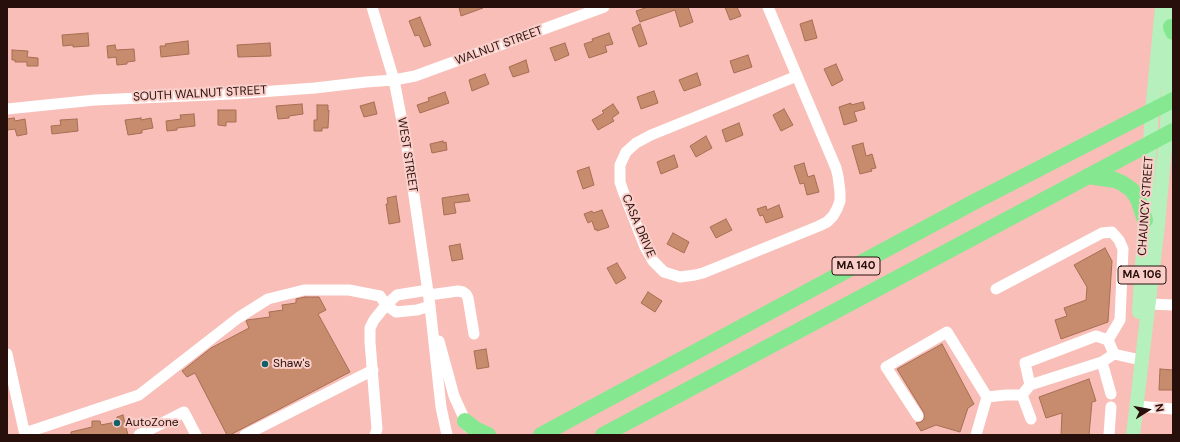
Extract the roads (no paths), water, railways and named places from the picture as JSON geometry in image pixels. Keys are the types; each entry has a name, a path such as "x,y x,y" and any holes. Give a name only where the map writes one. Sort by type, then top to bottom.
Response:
{"highway":[{"name":"MA 140","path":"540,434 974,202 1170,102"},
{"name":"MA 140","path":"603,435 1169,133"},
{"path":"1088,176 1115,180 1132,190 1138,199 1145,220"},
{"path":"468,428 475,429 488,435"}],"main road":[{"name":"CHAUNCY STREET","path":"1136,406 1136,359 1152,112 1162,7"},
{"name":"CHAUNCY STREET","path":"1133,435 1169,133 1172,7"}],"street":[{"name":"WEST STREET","path":"372,7 394,80 407,147 429,297 441,406 447,435"},
{"name":"WALNUT STREET","path":"394,80 415,76 604,7"},
{"name":"CASA DRIVE","path":"768,7 797,76 838,176 840,200 833,216 819,226 695,276 680,277 664,272 653,261 645,247 620,182 620,166 626,152 636,143 651,135 797,76"},
{"name":"SOUTH WALNUT STREET","path":"7,109 95,100 232,94 394,80"},
{"path":"996,289 1102,233 1112,232 1119,240 1123,249 1120,320 1108,340"},
{"path":"7,354 25,434 139,395 238,318 268,299 304,290 349,290 380,296 386,305 396,312 417,310 429,297"},
{"path":"375,435 377,429 370,328 374,320 386,305 397,295 429,297 463,292 468,298 474,334"},
{"name":"WEST STREET","path":"429,297 454,396 468,428"},
{"path":"1149,304 1173,305"},
{"path":"918,416 886,367 947,332 988,397 976,435"},
{"path":"1030,385 1024,363 1096,336 1108,340 1114,354"},
{"path":"1022,395 1030,385 1102,362 1114,354 1136,359"},
{"path":"1102,362 1111,394"},
{"path":"245,435 372,370"},
{"path":"988,397 1022,395"},
{"path":"1022,395 1031,419"},
{"path":"1136,406 1173,409"},
{"path":"1109,435 1110,407"},
{"path":"139,435 184,412 196,435"}],"place":[{"name":"Shaw's","path":"265,364"},
{"name":"AutoZone","path":"117,423"}]}
